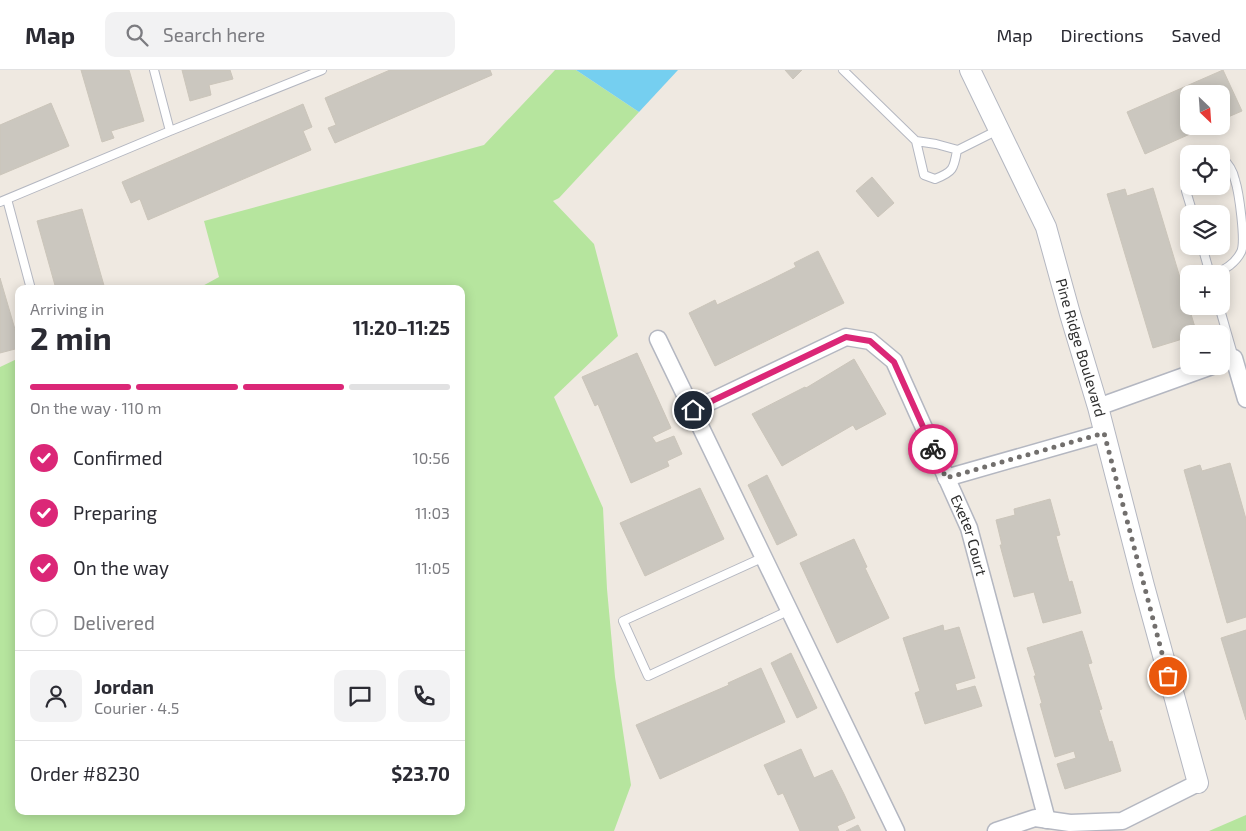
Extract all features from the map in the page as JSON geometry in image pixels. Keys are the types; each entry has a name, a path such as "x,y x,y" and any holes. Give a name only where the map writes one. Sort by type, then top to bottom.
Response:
{"street":[{"name":"Pine Ridge Boulevard","path":"970,70 1046,227 1098,407 1198,783"},
{"name":"Exeter Court","path":"693,410 846,337 870,341 894,362 969,528 1047,820"},
{"path":"658,339 896,831"},
{"path":"1234,358 1246,398"},
{"path":"1098,407 1187,375"},
{"path":"946,478 1104,433"},
{"path":"996,831 1035,818 1070,823 1122,821 1198,783"}],"lane":[{"path":"154,70 170,131"},
{"path":"30,285 4,201 322,70"},
{"path":"843,70 916,142 924,175 935,179 948,174 955,165 957,150"},
{"path":"916,142 936,144 957,150 1000,129"},
{"path":"1229,265 1234,262 1242,251 1244,239 1236,180 1230,167"},
{"path":"1222,315 1234,358"},
{"path":"764,557 623,621 648,676 790,610"}],"green space":[{"path":"555,70 576,70 639,112 559,198 553,201 594,244 618,336 554,397 603,508 607,589 615,677 631,785 614,831 0,831 0,367 15,360 15,815 465,815 465,285 204,285 219,277 204,221 484,145"},
{"path":"1246,815 1246,831 1209,831"}],"water":[{"path":"576,70 678,70 639,112"}],"building":[{"path":"81,70 129,70 144,121 111,131 114,138 102,142"},
{"path":"182,70 230,70 233,79 209,85 211,95 190,101"},
{"path":"390,70 490,70 492,75 335,143 328,128 336,125 325,98"},
{"path":"785,70 802,70 793,79"},
{"path":"1223,70 1230,85 1189,85"},
{"path":"1230,85 1242,111 1230,116"},
{"path":"1180,89 1180,135 1188,135 1145,154 1127,112"},
{"path":"51,103 69,146 0,175 0,125"},
{"path":"303,104 312,127 303,131 311,150 148,220 140,199 131,203 122,182"},
{"path":"872,177 894,203 878,217 856,191"},
{"path":"1153,188 1180,278 1180,315 1191,315 1194,325 1180,325 1180,340 1153,348 1107,194 1125,189 1127,196"},
{"path":"82,209 104,285 55,285 37,221"},
{"path":"818,251 844,303 715,366 689,313 715,300 717,305 768,281 796,267 794,263"},
{"path":"0,278 15,329 15,349 0,353"},
{"path":"637,353 671,428 652,437 656,443 674,436 682,454 667,461 669,466 631,483 598,404 595,406 582,377"},
{"path":"854,359 886,414 856,430 853,425 782,466 752,414 806,388"},
{"path":"1230,463 1246,519 1246,617 1227,623 1184,470 1200,465 1202,471"},
{"path":"767,475 797,535 777,545 748,485"},
{"path":"700,488 724,539 645,576 620,523"},
{"path":"1050,499 1060,535 1056,536 1069,582 1072,581 1081,613 1043,623 1034,592 1014,597 1000,545 1002,545 996,520 1015,515 1014,509"},
{"path":"854,539 867,567 865,568 889,618 837,643 800,563"},
{"path":"943,625 944,631 959,627 975,678 955,684 957,691 975,686 982,706 925,724 915,693 920,691 903,638"},
{"path":"1246,630 1246,720 1221,638"},
{"path":"1082,631 1092,663 1088,664 1102,709 1099,710 1109,742 1112,741 1121,771 1065,789 1057,764 1076,758 1074,751 1055,757 1040,704 1042,703 1034,676 1036,676 1027,648"},
{"path":"791,653 817,708 797,718 771,663"},
{"path":"761,668 785,722 660,779 636,725 729,685 728,683"},
{"path":"801,749 814,778 832,770 844,794 855,818 837,826 839,831 800,831 783,793 778,795 764,765"},
{"path":"858,825 861,831 846,831"}],"way so far":[{"path":"933,449 946,478 1104,433 1168,676"}],"route":[{"path":"693,410 846,337 870,341 894,362 933,449"}]}
